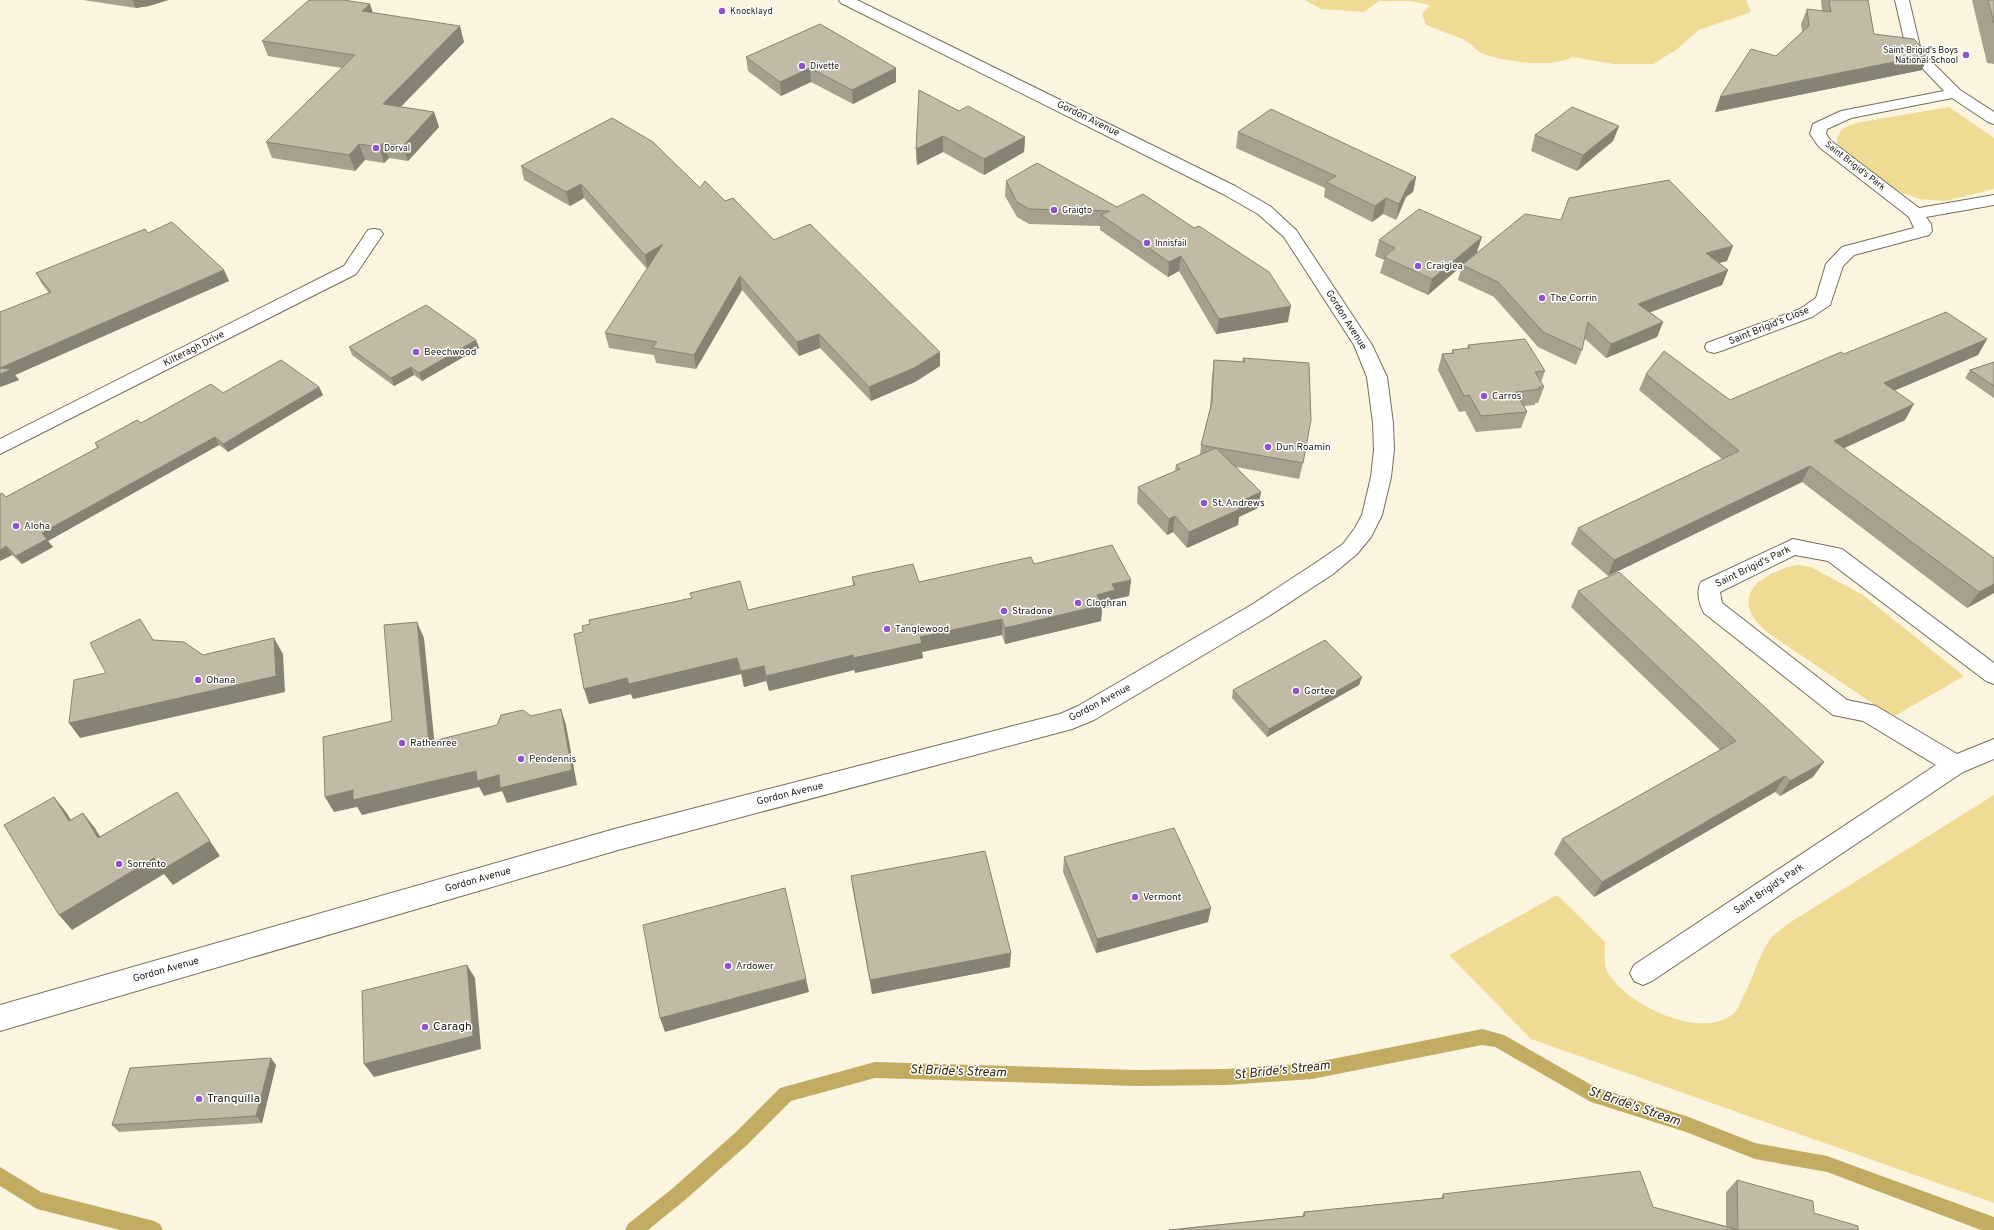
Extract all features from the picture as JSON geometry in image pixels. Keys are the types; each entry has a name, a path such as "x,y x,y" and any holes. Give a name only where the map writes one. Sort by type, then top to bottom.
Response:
{"street":[{"name":"Gordon Avenue","path":"0,1018 618,840 1064,722 1105,702 1261,610 1350,549 1364,532 1372,515 1381,476 1384,450 1383,423 1377,377 1363,345 1290,234 1264,210 1229,190 846,0"},
{"path":"1902,0 1914,52 1955,93 1994,119"},
{"name":"Saint Brigid's Park","path":"1919,219 1825,144 1818,134 1819,127 1847,114 1955,93"},
{"path":"1919,219 1994,200"},
{"name":"Saint Brigid's Close","path":"1714,347 1806,313 1824,301 1835,264 1848,251 1920,232 1923,228 1919,219"},
{"name":"Kilteragh Drive","path":"0,448 350,270 374,234"},
{"name":"Saint Brigid's Park","path":"1955,765 1868,713 1841,708 1712,607 1710,588 1793,547 1834,554 1994,675"},
{"name":"Saint Brigid's Park","path":"1643,974 1955,765 1994,748"}],"shaded area":[{"path":"1305,0 1746,0 1751,12 1699,30 1676,50 1653,64 1614,64 1572,57 1564,61 1541,63 1514,61 1490,56 1481,53 1466,41 1426,25 1422,14 1430,5 1409,1 1379,1 1364,12 1321,9"},
{"path":"1949,107 1994,138 1994,189 1946,201 1919,199 1890,188 1845,153 1837,144 1837,138 1842,129 1856,123"},
{"path":"1799,565 1811,567 1863,595 1964,676 1893,717 1771,635 1755,619 1750,611 1748,602 1750,595 1754,587 1773,573"},
{"path":"1994,795 1994,1203 1531,1039 1449,955 1557,895 1605,942 1606,970 1617,985 1631,996 1647,1007 1666,1016 1685,1021 1703,1023 1720,1021 1737,1010 1764,949 1777,932"}],"building":[{"path":"309,0 343,0 370,4 362,11 460,26 383,104 434,112 403,146 383,143 379,147 359,144 349,155 266,142 355,55 262,41"},
{"path":"1829,0 1868,0 1874,34 1914,39 1929,55 1720,97 1751,49 1776,56 1809,26 1807,9 1831,12"},
{"path":"1988,0 1994,0 1994,23"},
{"path":"820,24 896,68 852,90 810,68 780,82 746,57"},
{"path":"919,90 959,111 968,106 1025,137 984,159 943,136 916,149"},
{"path":"1572,107 1619,126 1583,155 1535,135"},
{"path":"1271,109 1416,177 1410,182 1399,204 1386,198 1375,206 1326,182 1336,176 1238,132"},
{"path":"612,118 653,142 700,188 705,181 725,201 733,198 774,240 810,224 940,352 914,368 869,387 819,334 797,342 740,276 694,355 652,348 657,342 605,333 663,244 645,255 581,184 566,192 521,166"},
{"path":"1037,163 1117,207 1143,194 1194,228 1199,226 1269,272 1291,306 1219,319 1181,256 1169,262 1101,215 1110,211 1029,209 1017,202 1006,181"},
{"path":"1669,180 1733,246 1706,253 1728,270 1638,304 1663,322 1611,344 1588,322 1582,350 1543,332 1498,282 1462,265 1525,214 1561,220 1569,198"},
{"path":"1419,209 1482,237 1432,279 1384,257 1395,248 1379,240"},
{"path":"172,222 224,270 0,368 0,312 51,292 36,273 145,229 148,233"},
{"name":"Beechwood","path":"426,305 476,340 419,373 411,367 391,378 349,347"},
{"path":"1946,312 1987,339 1884,383 1914,404 1834,441 1994,558 1994,584 1979,592 1810,466 1614,560 1578,528 1739,451 1646,374 1664,351 1730,400 1841,352 1844,354"},
{"path":"1525,339 1545,371 1535,372 1544,387 1539,387 1540,389 1516,392 1527,412 1481,416 1469,395 1464,396 1442,354 1454,353 1452,350 1470,348 1468,345"},
{"path":"1243,358 1309,363 1311,420 1303,463 1201,445 1212,402 1214,360 1245,362"},
{"path":"281,360 319,387 223,444 215,437 42,533 47,539 16,556 6,546 0,550 0,494 2,493 6,497 99,447 95,443 137,420 141,423 211,384 223,393"},
{"path":"1994,362 1994,386 1970,370"},
{"path":"0,368 12,369 0,374"},
{"name":"St. Andrews","path":"1216,448 1261,492 1235,504 1240,509 1189,532 1175,516 1169,519 1138,487 1180,469 1176,465"},
{"path":"1112,545 1131,580 1112,584 1115,590 1097,595 1102,605 1005,628 1002,619 920,637 922,643 853,658 853,655 766,676 764,666 741,671 737,658 629,684 627,678 584,689 574,634 583,632 582,626 590,624 589,620 692,598 690,593 740,581 748,610 855,585 852,577 913,564 919,582 1031,557 1034,564"},
{"path":"1619,572 1824,762 1790,781 1785,776 1602,882 1562,839 1736,741 1578,591"},
{"path":"140,619 153,640 184,642 203,655 274,638 276,676 69,723 74,680 106,673 90,643"},
{"path":"417,622 429,742 497,725 501,715 523,710 531,716 561,709 572,770 500,788 499,775 477,781 476,771 353,800 353,790 325,797 323,737 392,721 384,625"},
{"name":"Gortee","path":"1325,640 1362,677 1269,729 1233,690"},
{"name":"Sorrento","path":"177,792 210,841 162,870 154,858 59,915 4,825 54,797 69,821 83,813 98,838"},
{"name":"Vermont","path":"1174,828 1211,908 1097,939 1064,857"},
{"path":"985,851 1011,953 870,980 851,876"},
{"name":"Ardower","path":"785,888 806,979 660,1018 643,925"},
{"name":"Caragh","path":"467,965 473,1036 364,1064 362,991"},
{"name":"Tranquilla","path":"271,1058 256,1116 112,1125 130,1068"},
{"path":"1640,1171 1653,1207 1738,1230 1169,1230 1305,1216 1304,1212 1444,1198 1443,1194"},
{"path":"1737,1180 1813,1201 1814,1213 1858,1226 1858,1230 1738,1230"}],"waterway":[{"name":"St Bride's Stream","path":"634,1230 679,1194 742,1138 786,1094 875,1070 1137,1078 1227,1077 1312,1071 1482,1037 1498,1040 1591,1094 1686,1124 1755,1151 1827,1164 1994,1226"},
{"name":"St Bride's Stream","path":"0,1176 37,1200 154,1230"}],"place":[{"name":"Knocklayd","path":"722,11"},
{"name":"Saint Brigid's Boys National School","path":"1966,55"},
{"name":"Divette","path":"802,66"},
{"name":"Dorval","path":"376,148"},
{"name":"Graigto","path":"1054,210"},
{"name":"Innisfail","path":"1147,243"},
{"name":"Craiglea","path":"1418,266"},
{"name":"The Corrin","path":"1542,298"},
{"name":"Beechwood","path":"416,352"},
{"name":"Carros","path":"1484,396"},
{"name":"Dun Roamin","path":"1268,447"},
{"name":"St. Andrews","path":"1204,503"},
{"name":"Aloha","path":"16,526"},
{"name":"Cloghran","path":"1078,603"},
{"name":"Stradone","path":"1004,611"},
{"name":"Tanglewood","path":"887,629"},
{"name":"Ohana","path":"198,680"},
{"name":"Gortee","path":"1296,691"},
{"name":"Rathenree","path":"402,743"},
{"name":"Pendennis","path":"521,759"},
{"name":"Sorrento","path":"119,864"},
{"name":"Vermont","path":"1135,897"},
{"name":"Ardower","path":"728,966"},
{"name":"Caragh","path":"425,1027"},
{"name":"Tranquilla","path":"199,1099"}]}
